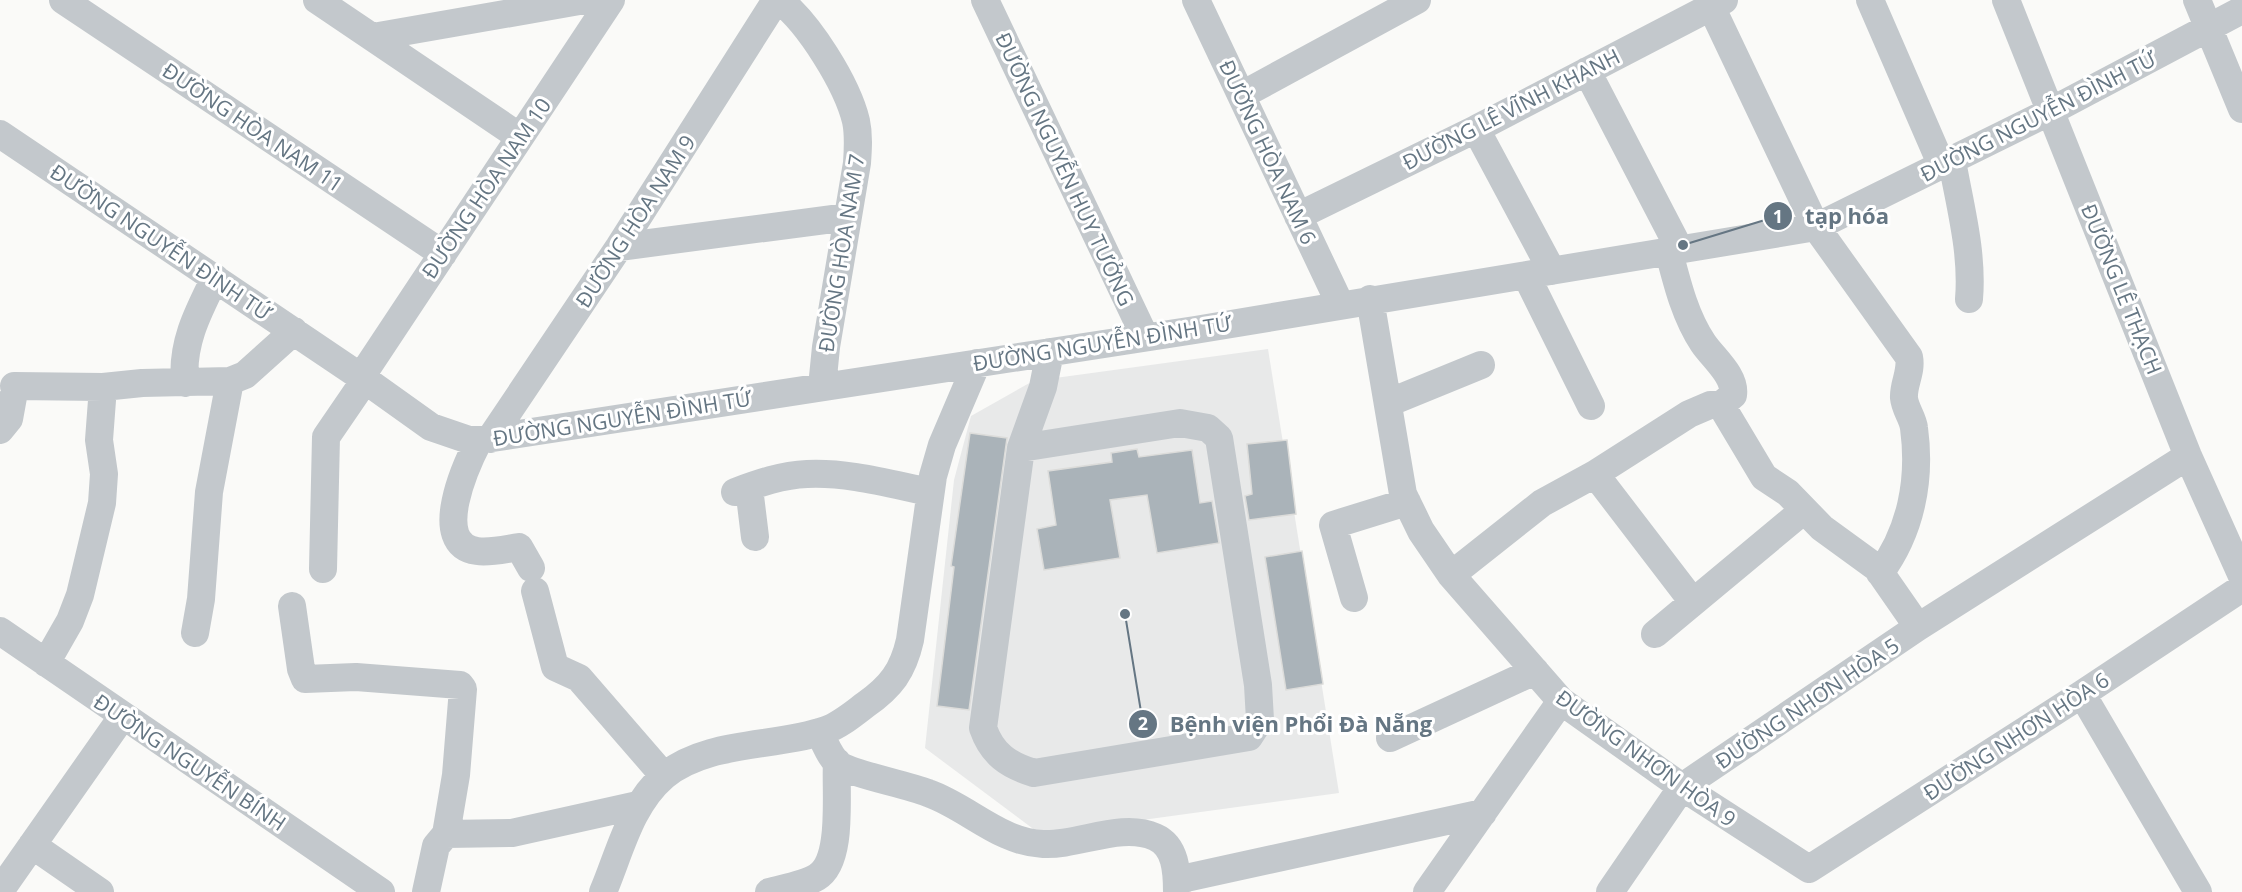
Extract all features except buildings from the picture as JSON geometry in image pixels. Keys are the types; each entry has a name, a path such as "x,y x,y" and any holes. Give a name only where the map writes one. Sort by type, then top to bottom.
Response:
{"street":[{"name":"ĐƯỜNG HÒA NAM 11","path":"63,0 443,254"},
{"path":"317,0 520,137"},
{"path":"373,37 585,0"},
{"name":"ĐƯỜNG HÒA NAM 10","path":"323,569 326,437 443,254 611,0"},
{"name":"ĐƯỜNG HÒA NAM 7","path":"777,0 793,11 805,26 852,109 858,145 822,387"},
{"name":"ĐƯỜNG HÒA NAM 9","path":"664,776 579,678 555,667 533,579 519,547 476,551 469,549 458,538 454,515 455,500 463,471 619,247 777,0"},
{"name":"ĐƯỜNG NGUYỄN HUY TƯỞNG","path":"985,0 1145,337"},
{"name":"ĐƯỜNG HÒA NAM 6","path":"1196,0 1340,304"},
{"path":"1242,95 1418,0"},
{"path":"1870,0 1947,164 1971,278 1969,299"},
{"name":"ĐƯỜNG LÊ THẠCH","path":"2006,0 2188,456 2242,576"},
{"path":"2197,0 2242,109"},
{"path":"1714,2 1816,227 1909,357 1911,367 1904,396 1914,425 1915,477 1905,530 1893,556 1880,573"},
{"name":"ĐƯỜNG LÊ VĨNH KHANH","path":"1298,216 1476,129 1714,2"},
{"name":"ĐƯỜNG NGUYỄN ĐÌNH TỨ","path":"0,134 294,331 431,427 468,440 484,440 1145,337 1816,227 1947,164 2237,13"},
{"path":"1451,575 1542,503 1595,474 1689,414 1710,405 1721,405 1733,394 1732,386 1692,322 1679,291 1674,251 1587,71"},
{"path":"1476,129 1539,273 1590,406"},
{"path":"619,247 848,217"},
{"path":"185,383 184,358 188,337 215,278"},
{"name":"ĐƯỜNG NHƠN HÒA 9","path":"1370,299 1403,494 1421,531 1451,575 1561,701 1682,787 1807,881"},
{"path":"0,430 9,419 13,392 142,383 230,381 252,370 294,331"},
{"path":"1021,448 1180,423 1208,428 1219,438 1258,685 1260,720 1249,737 1034,773 1014,766 989,745 983,728 1021,448 1044,387 1050,352"},
{"path":"603,892 638,805 664,776 694,759 715,753 819,732 837,724 889,687 906,660 930,492 942,445 977,363"},
{"path":"1388,403 1481,365"},
{"path":"195,633 201,599 210,492 230,381"},
{"path":"46,663 81,596 102,503 104,474 99,440 103,387"},
{"name":"ĐƯỜNG NHƠN HÒA 5","path":"1721,405 1764,477 1788,493 1804,510 1880,573 1918,627"},
{"name":"ĐƯỜNG NHƠN HÒA 5","path":"1610,892 1682,787 1918,627 2188,456"},
{"path":"755,537 750,496 741,490 767,480 807,474 864,478 930,492"},
{"path":"1595,474 1693,602"},
{"path":"1354,598 1333,525 1407,502"},
{"path":"1655,634 1804,510"},
{"name":"ĐƯỜNG NHƠN HÒA 6","path":"1807,881 2242,588"},
{"path":"292,606 301,669 305,680 356,676 460,685 463,689 456,775 446,834"},
{"name":"ĐƯỜNG NGUYỄN BÍNH","path":"0,631 122,717 381,892"},
{"path":"1390,738 1535,671"},
{"path":"2082,694 2198,892"},
{"path":"1427,892 1561,701"},
{"path":"0,891 122,717"},
{"path":"819,732 837,762 844,767 930,793 969,812 1009,838 1025,843 1046,844 1131,832 1154,836 1165,842 1171,852 1177,886 1483,813"},
{"path":"768,892 816,878 825,871 831,860 836,819 837,762"},
{"path":"426,892 436,846 439,838 446,834 512,833 638,805"},
{"path":"32,845 100,892"}],"shaded area":[{"path":"1268,349 1339,793 1040,834 925,748 954,480 971,416 1033,381"}],"place":[{"name":"tạp hóa","path":"1683,245"},
{"name":"Bệnh viện Phổi Đà Nẵng","path":"1125,614"}]}
